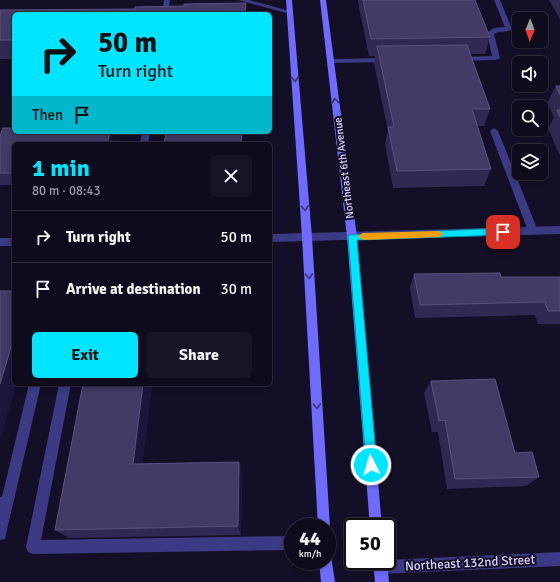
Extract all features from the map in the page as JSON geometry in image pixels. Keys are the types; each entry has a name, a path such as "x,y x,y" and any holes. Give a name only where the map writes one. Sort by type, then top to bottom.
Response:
{"main road":[{"path":"290,0 307,237 323,518"},
{"name":"Northeast 6th Avenue","path":"323,0 352,237 375,518"},
{"path":"327,570 328,582"},
{"path":"381,570 382,582"}],"street":[{"path":"165,12 167,0"},
{"path":"241,0 290,12"},
{"path":"448,59 496,58 490,33 496,29 509,29 497,0"},
{"path":"330,61 400,60"},
{"path":"494,131 533,231"},
{"path":"272,238 352,237 560,230"},
{"path":"0,242 12,242"},
{"path":"0,534 4,503 34,386"},
{"path":"65,386 33,547 284,543"},
{"name":"Northeast 132nd Street","path":"396,564 560,559"}],"building":[{"path":"363,0 475,0 490,37 371,39"},
{"path":"246,3 245,12 12,12 12,40 0,40 0,10 135,9 135,7 184,6 184,4"},
{"path":"467,45 490,109 472,109 491,169 397,171 388,127 394,127 377,46"},
{"path":"556,86 560,86 560,95"},
{"path":"557,110 560,110 560,117"},
{"path":"3,128 12,128 12,134 110,134 108,142 12,142 12,173 0,173 0,135"},
{"path":"166,134 242,134 241,142 164,142"},
{"path":"500,273 501,277 560,277 560,311 548,311 545,302 420,305 414,274"},
{"path":"0,291 12,291 12,344 0,384"},
{"path":"495,379 515,453 532,452 539,477 455,479 445,420 439,421 431,381"},
{"path":"83,386 143,386 133,464 239,462 238,526 55,530"}],"slow traffic":[{"path":"363,236 439,234"}],"route":[{"path":"371,465 352,237 503,232"}]}
